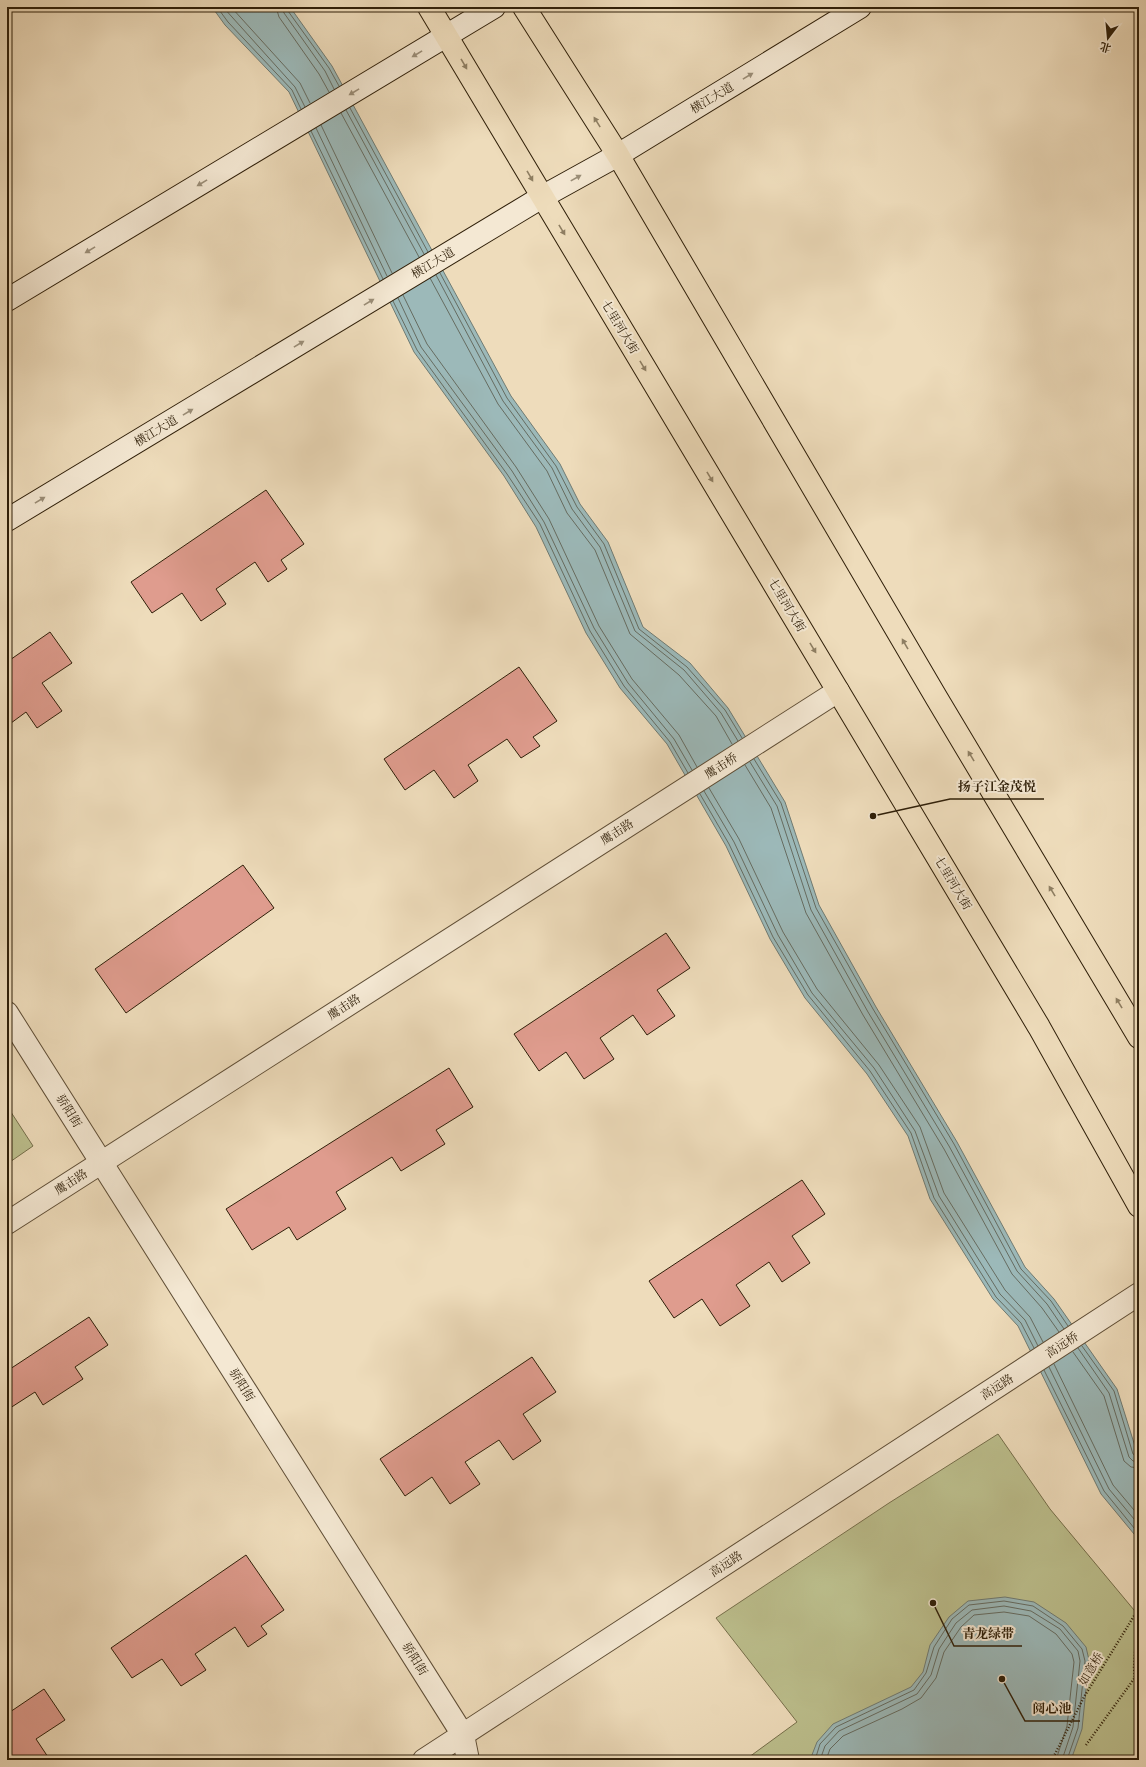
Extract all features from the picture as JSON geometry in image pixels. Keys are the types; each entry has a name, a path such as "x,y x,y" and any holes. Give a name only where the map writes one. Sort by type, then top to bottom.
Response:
{"main road":[{"name":"七里河大街","path":"429,7 1039,1027 1139,1206"},
{"path":"524,7 618,155 936,697 1139,1037"}],"street":[{"path":"7,300 494,7"},
{"name":"横江大道","path":"7,520 542,197 618,155 860,7"},
{"name":"鹰击桥","path":"682,791 838,690"},
{"name":"鹰击路","path":"7,1223 682,791"},
{"name":"骄阳街","path":"7,1013 463,1735 468,1760"},
{"name":"高远桥","path":"1028,1368 1139,1294"},
{"name":"高远路","path":"424,1760 1028,1368"}],"path":[{"name":"如意桥","path":"1138,1609 1134,1668 1139,1721"},
{"name":"如意桥","path":"1052,1760 1084,1697 1138,1609"},
{"path":"1086,1745 1139,1672"}],"green space":[{"path":"7,1106 33,1146 7,1164"},
{"path":"998,1434 1050,1509 1139,1616 1139,1760 745,1760 797,1722 716,1618 889,1503"}],"water":[{"path":"212,7 290,7 332,66 511,396 560,464 580,504 608,542 643,627 690,663 728,708 785,802 819,905 876,1007 957,1142 1025,1267 1054,1299 1117,1389 1139,1459 1139,1540 1101,1494 1018,1326 993,1299 930,1199 908,1136 867,1074 805,998 770,939 726,846 667,744 620,688 586,633 536,527 504,476 414,352 289,92 225,25"},
{"path":"1005,1597 1034,1602 1066,1623 1086,1647 1089,1660 1082,1729 1071,1760 810,1760 817,1742 833,1724 911,1687 923,1672 930,1645 949,1617 968,1601"}],"building":[{"path":"266,490 304,544 281,560 287,569 268,582 255,562 216,589 226,604 201,621 182,593 152,613 131,582"},
{"path":"50,632 72,663 42,683 62,711 37,728 26,712 7,726 7,662"},
{"path":"519,667 557,721 533,737 540,746 521,758 507,739 468,765 478,781 454,798 434,770 405,790 384,759"},
{"path":"243,865 274,908 126,1013 95,969"},
{"path":"666,933 690,968 657,990 675,1016 647,1035 633,1015 600,1038 614,1059 584,1079 566,1052 539,1071 514,1034"},
{"path":"449,1068 473,1107 436,1130 445,1144 401,1171 392,1157 336,1192 346,1209 297,1240 289,1227 252,1250 226,1209"},
{"path":"802,1180 825,1214 792,1236 810,1263 782,1282 769,1262 736,1285 750,1306 720,1326 702,1299 674,1318 649,1281"},
{"path":"89,1317 108,1345 75,1367 83,1379 43,1405 35,1392 7,1410 7,1371"},
{"path":"532,1357 556,1392 523,1414 541,1441 513,1460 499,1440 465,1462 480,1484 450,1504 432,1477 405,1496 380,1459"},
{"path":"246,1555 284,1610 261,1626 267,1634 248,1647 235,1627 195,1654 206,1670 181,1686 162,1659 132,1678 111,1648"},
{"path":"44,1689 65,1720 36,1739 50,1760 7,1760 7,1714"}],"place":[{"name":"扬子江金茂悦","path":"873,816"},
{"name":"青龙绿带","path":"933,1603"},
{"name":"阅心池","path":"1002,1679"}]}
